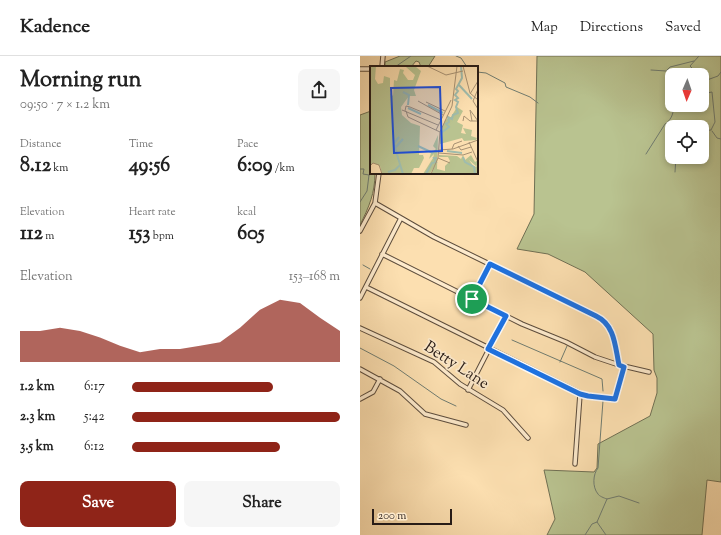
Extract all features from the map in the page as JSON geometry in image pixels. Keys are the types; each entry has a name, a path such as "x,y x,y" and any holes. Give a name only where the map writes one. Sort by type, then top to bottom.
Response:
{"street":[{"path":"382,66 383,56"},
{"path":"360,231 375,203 379,174"},
{"path":"375,203 490,264 605,321 613,334 619,365"},
{"path":"360,298 401,218"},
{"path":"382,254 506,316 572,345 595,357 624,367 649,372"},
{"path":"472,299 490,264"},
{"path":"366,287 580,394 615,399 624,367"},
{"path":"468,390 506,316"},
{"name":"Betty Lane","path":"360,328 398,347 427,358 468,390 503,410 528,438"},
{"path":"360,369 400,391 425,414 466,425"},
{"path":"360,399 373,392 380,379"},
{"path":"575,464 580,394"}],"green space":[{"path":"400,56 435,56 429,66 421,66 419,62 416,61 412,66 385,66 385,62"},
{"path":"537,56 721,56 721,482 707,480 702,535 547,535 555,519 544,470 594,472 597,468 598,444 650,416 657,393 657,378 654,370 653,334 585,272 548,254 517,249 534,214"},
{"path":"370,111 370,174 375,174 375,180 371,200 360,225 360,115"}],"waterway":[{"path":"396,66 411,56"},
{"path":"456,56 461,58 466,66"},
{"path":"692,68 690,66 699,56"},
{"path":"651,70 666,71 670,67 694,61"},
{"path":"478,72 486,73 505,83 506,87 530,97 538,103"},
{"path":"709,79 718,76 721,72"},
{"path":"709,93 712,92 715,122 711,130 709,130"},
{"path":"646,154 673,112"},
{"path":"712,131 717,138 721,139"},
{"path":"675,172 676,164"},
{"path":"360,169 364,169 363,174 369,175"},
{"path":"360,202 367,191 370,174"},
{"path":"363,265 370,269"},
{"path":"512,340 602,379 603,391"},
{"path":"560,362 567,346"},
{"path":"360,348 394,366 441,399 456,406"},
{"path":"603,401 598,468 594,481 596,491 599,495 607,499 619,496 639,503"},
{"path":"606,535 597,522 607,499"},
{"path":"585,535 592,524 597,522"}],"route":[{"path":"490,264 605,321 613,334 619,365 624,367 615,399 580,394 488,349 506,316 472,299 490,264"}]}
